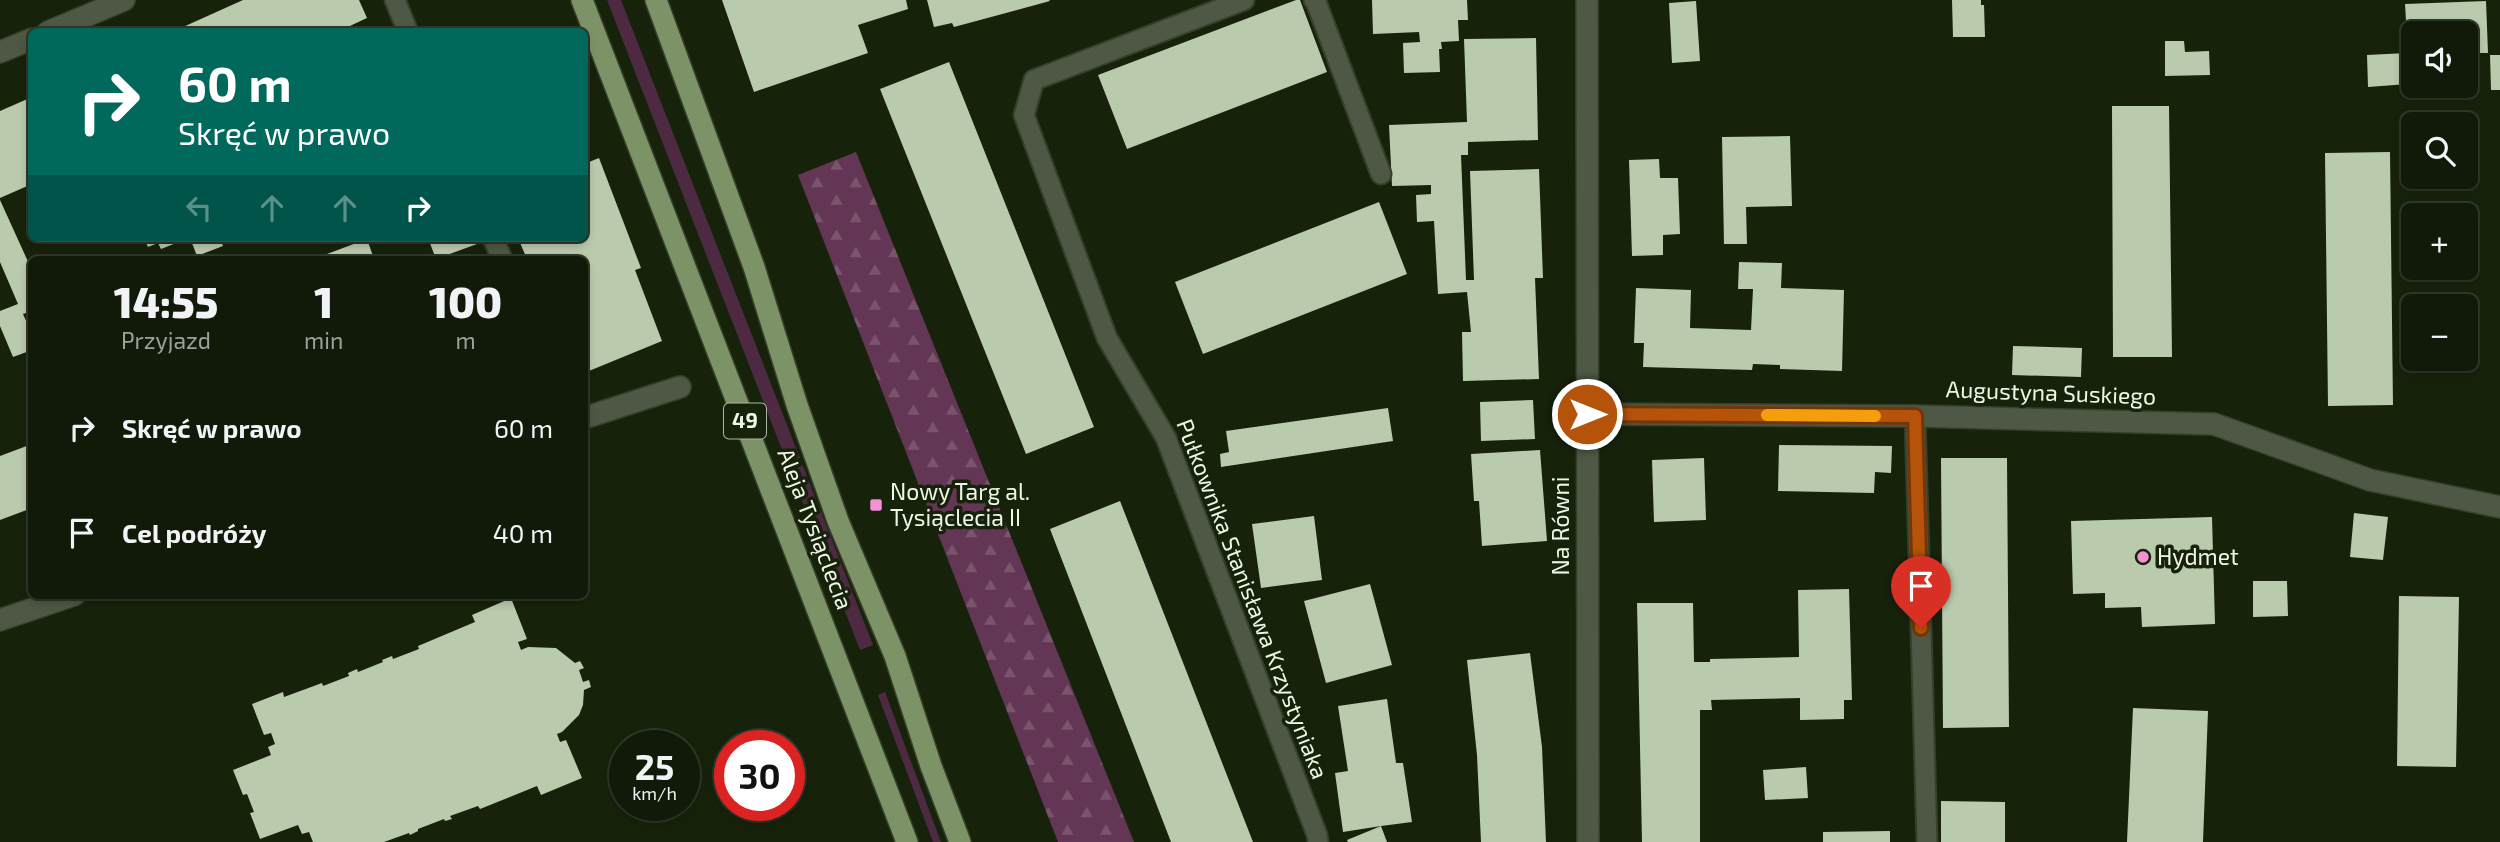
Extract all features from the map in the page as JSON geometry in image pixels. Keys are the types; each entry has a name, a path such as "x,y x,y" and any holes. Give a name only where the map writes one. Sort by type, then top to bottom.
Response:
{"main road":[{"name":"Aleja Tysiąclecia","path":"582,0 906,842"},
{"name":"Aleja Tysiąclecia","path":"656,0 754,267 797,405 838,521 895,656 931,766 960,842"}],"street":[{"path":"58,28 124,0"},
{"name":"Na Równi","path":"1587,0 1588,842"},
{"path":"0,52 28,41"},
{"path":"588,417 680,387"},
{"name":"Augustyna Suskiego","path":"1587,414 1915,416 2214,424 2370,481 2500,507"},
{"path":"0,620 62,599"}],"lane":[{"path":"395,0 406,28"},
{"name":"Pułkownika Stanisława Krzystyniaka","path":"1244,0 1034,80 1024,115 1107,338 1166,438 1318,842"},
{"path":"1314,0 1381,174"},
{"path":"1915,416 1927,842"}],"shaded area":[{"path":"607,0 621,0 873,645 860,650"},
{"path":"885,692 941,842 933,842 878,695"}],"green space":[{"path":"856,152 1134,842 1058,842 798,175"}],"building":[{"path":"243,0 359,0 367,18 346,28 181,28"},
{"path":"722,0 906,0 908,9 858,25 868,53 754,92"},
{"path":"927,0 1050,1 954,27 952,23 934,27"},
{"path":"1300,0 1327,72 1127,149 1098,75"},
{"path":"1372,0 1467,0 1468,20 1458,20 1459,41 1441,42 1440,72 1404,73 1403,43 1420,42 1419,32 1373,34"},
{"path":"1952,0 1981,0 1981,5 1984,5 1985,37 1953,37"},
{"path":"1696,1 1700,61 1672,63 1669,3"},
{"path":"2486,1 2488,53 2478,53 2478,21 2406,21 2405,4"},
{"path":"1536,38 1538,140 1468,142 1468,155 1461,155 1466,280 1474,280 1470,171 1539,169 1543,278 1535,278 1539,379 1463,381 1462,332 1471,332 1467,292 1438,294 1434,221 1417,222 1416,195 1431,194 1431,185 1392,186 1389,125 1467,122 1464,39"},
{"path":"2165,41 2184,41 2185,52 2209,51 2210,75 2165,76"},
{"path":"2401,53 2401,85 2368,87 2367,55"},
{"path":"2490,55 2500,55 2500,90 2491,90"},
{"path":"949,62 1094,427 1026,454 880,89"},
{"path":"28,99 28,186 0,198 0,111"},
{"path":"2112,106 2169,106 2172,357 2113,357"},
{"path":"1790,136 1792,206 1746,207 1747,244 1724,244 1722,137"},
{"path":"2390,152 2393,405 2328,406 2325,153"},
{"path":"599,158 641,268 635,270 662,341 588,371 588,256 526,256 520,242 588,242 588,162"},
{"path":"1659,159 1660,178 1678,178 1680,234 1663,235 1663,255 1632,256 1629,160"},
{"path":"0,200 28,262 28,312 23,314 28,325 28,351 13,357 0,326 0,311 18,304 0,262"},
{"path":"1379,202 1407,274 1203,354 1175,282"},
{"path":"146,242 179,242 161,249 158,243 148,247"},
{"path":"192,242 222,242 223,246 197,256"},
{"path":"359,242 368,242 373,256 328,256 327,254"},
{"path":"430,242 477,244 444,256 435,256"},
{"path":"1739,262 1782,263 1781,288 1844,290 1842,371 1780,369 1780,365 1753,364 1752,370 1643,367 1644,343 1634,343 1636,288 1691,290 1690,328 1751,330 1753,289 1738,289"},
{"path":"2013,346 2082,348 2081,377 2012,375"},
{"path":"1533,400 1535,439 1481,441 1480,402"},
{"path":"1388,408 1393,441 1221,467 1220,454 1229,452 1226,431"},
{"path":"1779,445 1892,446 1891,473 1875,472 1874,493 1778,491"},
{"path":"28,446 28,510 0,520 0,456"},
{"path":"1540,450 1547,541 1482,546 1479,501 1474,501 1471,454"},
{"path":"1704,458 1706,520 1654,522 1652,460"},
{"path":"1941,458 2007,458 2009,727 1943,728"},
{"path":"1120,501 1253,842 1171,842 1050,529"},
{"path":"2354,513 2388,517 2383,560 2350,557"},
{"path":"1314,516 1322,580 1261,588 1252,524"},
{"name":"Hydmet","path":"2212,517 2215,624 2142,627 2141,607 2105,608 2105,593 2073,594 2071,521"},
{"path":"2253,581 2287,581 2288,616 2253,617"},
{"path":"1370,584 1392,665 1326,683 1304,601"},
{"path":"1849,589 1852,700 1844,700 1844,719 1800,720 1800,698 1711,700 1712,710 1700,710 1700,842 1642,842 1637,603 1693,603 1694,662 1710,662 1710,659 1799,657 1798,590"},
{"path":"2399,596 2459,597 2456,767 2397,766"},
{"path":"511,599 527,639 518,642 521,650 528,647 556,648 575,663 580,661 584,668 579,670 583,682 589,680 591,687 584,690 579,715 557,734 560,742 566,740 582,778 541,795 537,786 480,809 478,806 450,816 452,819 444,819 410,835 409,833 384,842 313,842 309,832 302,834 298,825 260,839 250,813 254,812 247,794 243,795 233,770 271,755 268,747 275,744 271,733 264,735 252,704 283,692 284,697 322,683 323,686 349,676 348,673 357,669 358,672 392,656 393,659 419,649 418,646 475,622 472,615"},
{"path":"1530,653 1542,747 1546,842 1481,842 1477,755 1467,660"},
{"path":"1387,699 1396,763 1403,763 1412,822 1343,832 1335,773 1348,771 1338,706"},
{"path":"2133,708 2208,711 2203,842 2127,842"},
{"path":"1806,767 1808,798 1765,800 1763,770"},
{"path":"1941,801 2005,802 2005,842 1941,842"},
{"path":"1381,826 1387,842 1347,840"},
{"path":"1890,831 1890,842 1823,842 1823,832"}],"slow traffic":[{"path":"1767,415 1875,416"}],"place":[{"name":"Nowy Targ al. Tysiąclecia II","path":"876,505"},
{"name":"Hydmet","path":"2143,557"}],"route":[{"path":"1587,414 1915,416 1921,628"}]}
